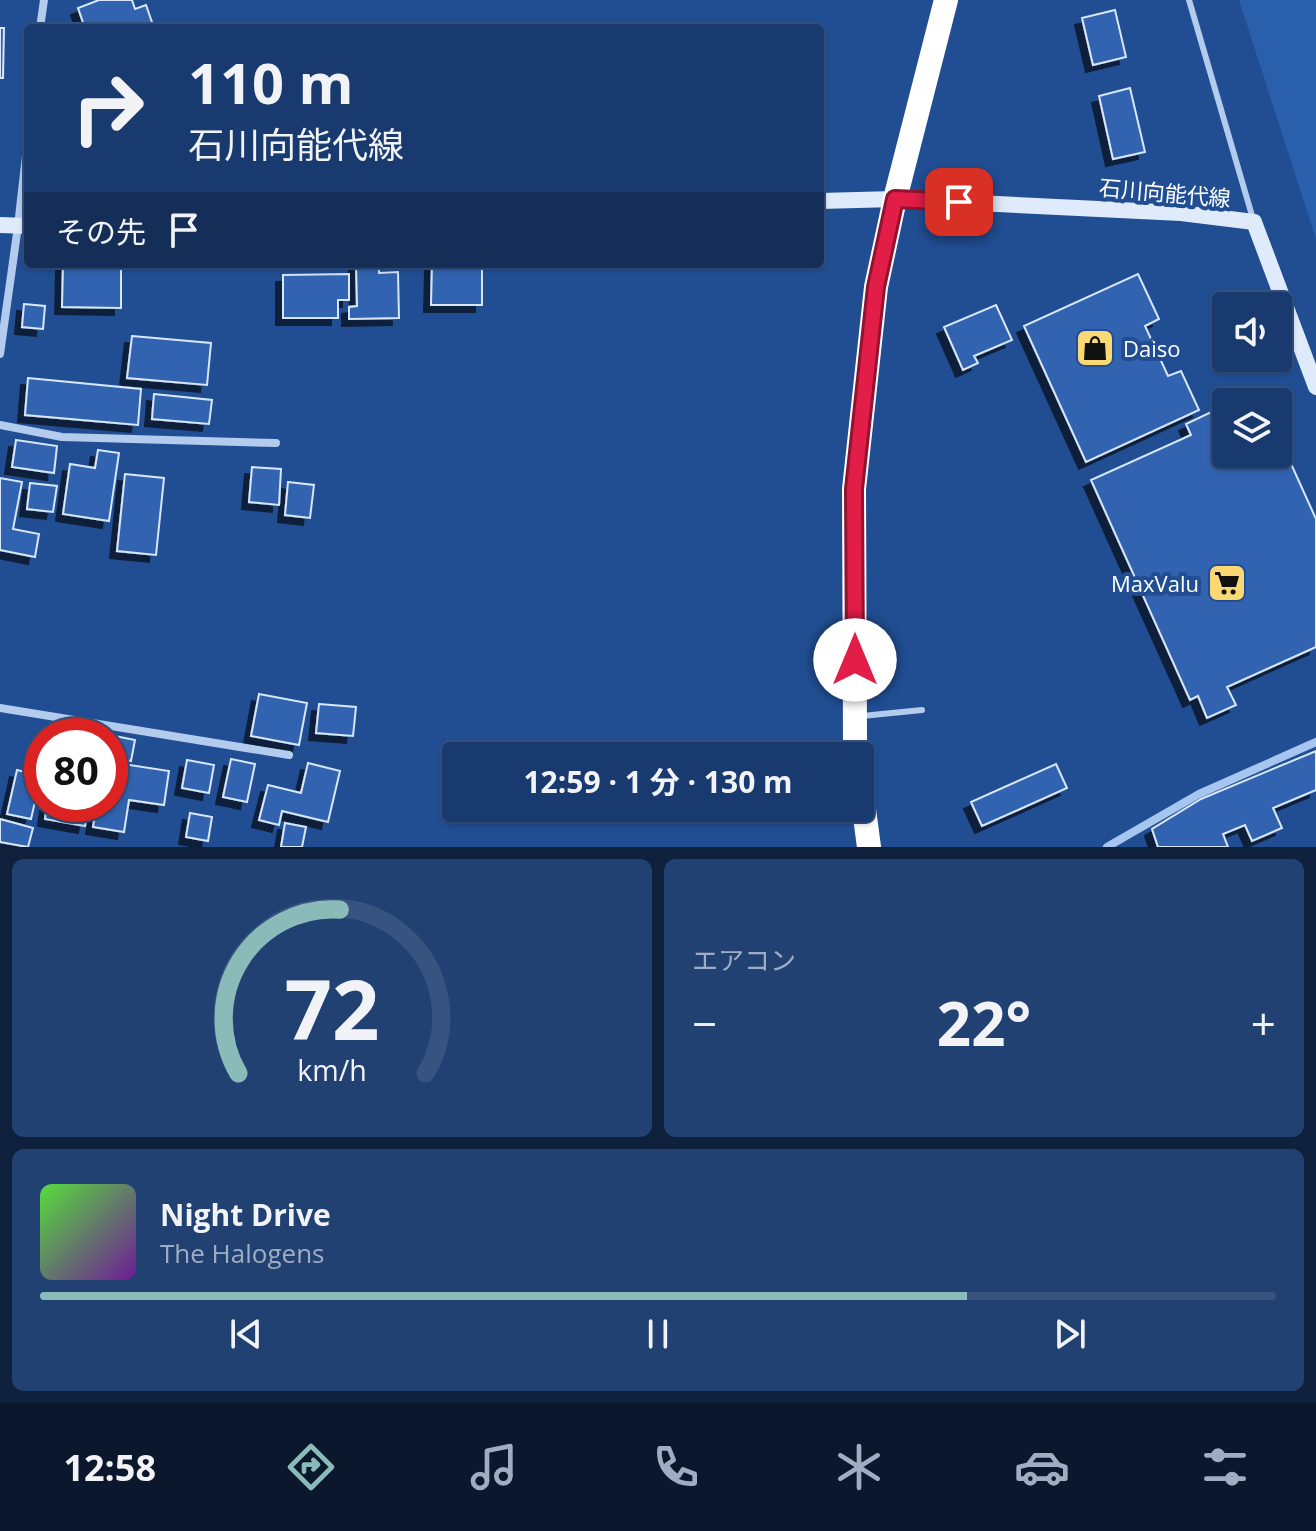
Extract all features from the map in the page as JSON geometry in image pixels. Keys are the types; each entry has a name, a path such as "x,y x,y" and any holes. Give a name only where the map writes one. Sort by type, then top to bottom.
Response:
{"highway":[{"path":"856,742 854,489 876,287 946,0"},
{"path":"866,822 869,847"}],"main road":[{"name":"石川向能代線","path":"824,201 895,199 1181,213 1254,222 1316,387"},
{"path":"0,225 23,226"}],"street":[{"path":"41,24 44,0"},
{"path":"0,354 23,226"},
{"path":"0,425 62,437 276,443"},
{"path":"0,708 289,755"}],"lane":[{"path":"1189,0 1254,222"},
{"path":"855,717 922,710"}],"shaded area":[{"path":"1239,0 1316,0 1316,239"}],"building":[{"path":"99,0 132,0 135,9 146,5 153,24 84,24 78,8"},
{"path":"1115,10 1126,57 1093,65 1082,18"},
{"path":"0,28 4,28 3,78 0,78"},
{"path":"1130,88 1145,152 1113,159 1099,96"},
{"path":"63,268 121,268 121,308 62,307"},
{"path":"356,268 379,268 379,273 398,272 399,318 349,319 349,307 357,306"},
{"path":"432,268 482,268 482,305 431,305"},
{"path":"349,274 349,300 338,300 338,318 283,318 283,275"},
{"name":"Daiso","path":"1138,274 1159,319 1145,326 1168,376 1181,371 1199,410 1086,462 1024,326"},
{"path":"24,304 45,306 43,329 22,327"},
{"path":"996,305 1012,340 974,356 978,363 963,370 944,327"},
{"path":"132,336 211,343 207,385 127,378"},
{"path":"28,378 141,389 138,425 25,415"},
{"path":"154,394 212,400 209,424 152,419"},
{"name":"MaxValu","path":"1212,412 1212,468 1292,466 1316,519 1316,647 1227,687 1236,705 1207,718 1198,696 1190,700 1091,480 1191,435 1186,424"},
{"path":"16,440 57,446 54,473 12,467"},
{"path":"98,450 119,453 109,521 63,514 70,464 95,468"},
{"path":"252,467 281,469 279,505 249,502"},
{"path":"125,474 164,478 156,555 117,551"},
{"path":"0,478 22,482 13,529 39,534 35,557 0,550"},
{"path":"288,482 314,485 310,518 285,515"},
{"path":"30,483 57,486 53,512 27,509"},
{"path":"259,694 307,703 299,745 251,736"},
{"path":"319,704 356,707 353,736 316,733"},
{"path":"128,739 135,740 131,761 128,760"},
{"path":"1316,751 1316,790 1273,808 1282,828 1252,841 1245,825 1223,834 1228,847 1158,847 1152,829 1201,799"},
{"path":"231,759 255,764 247,802 223,797"},
{"path":"187,760 214,765 209,793 182,788"},
{"path":"308,763 340,771 328,822 282,811 279,825 259,820 268,785 301,793"},
{"path":"1056,764 1067,788 982,826 971,802"},
{"path":"128,765 169,771 164,805 129,800 128,806"},
{"path":"17,770 24,772 24,818 7,814"},
{"path":"190,813 212,817 208,841 186,837"},
{"path":"0,819 33,828 28,847 0,842"},
{"path":"62,822 86,822 85,826"},
{"path":"94,822 126,822 124,832 93,827"},
{"path":"285,823 306,827 302,847 281,847"}],"waterway":[{"path":"1107,847 1199,794 1316,742"}],"place":[{"name":"Daiso","path":"1095,348"},
{"name":"MaxValu","path":"1227,583"}],"route":[{"path":"855,660 854,489 876,287 895,199 959,202"}]}
